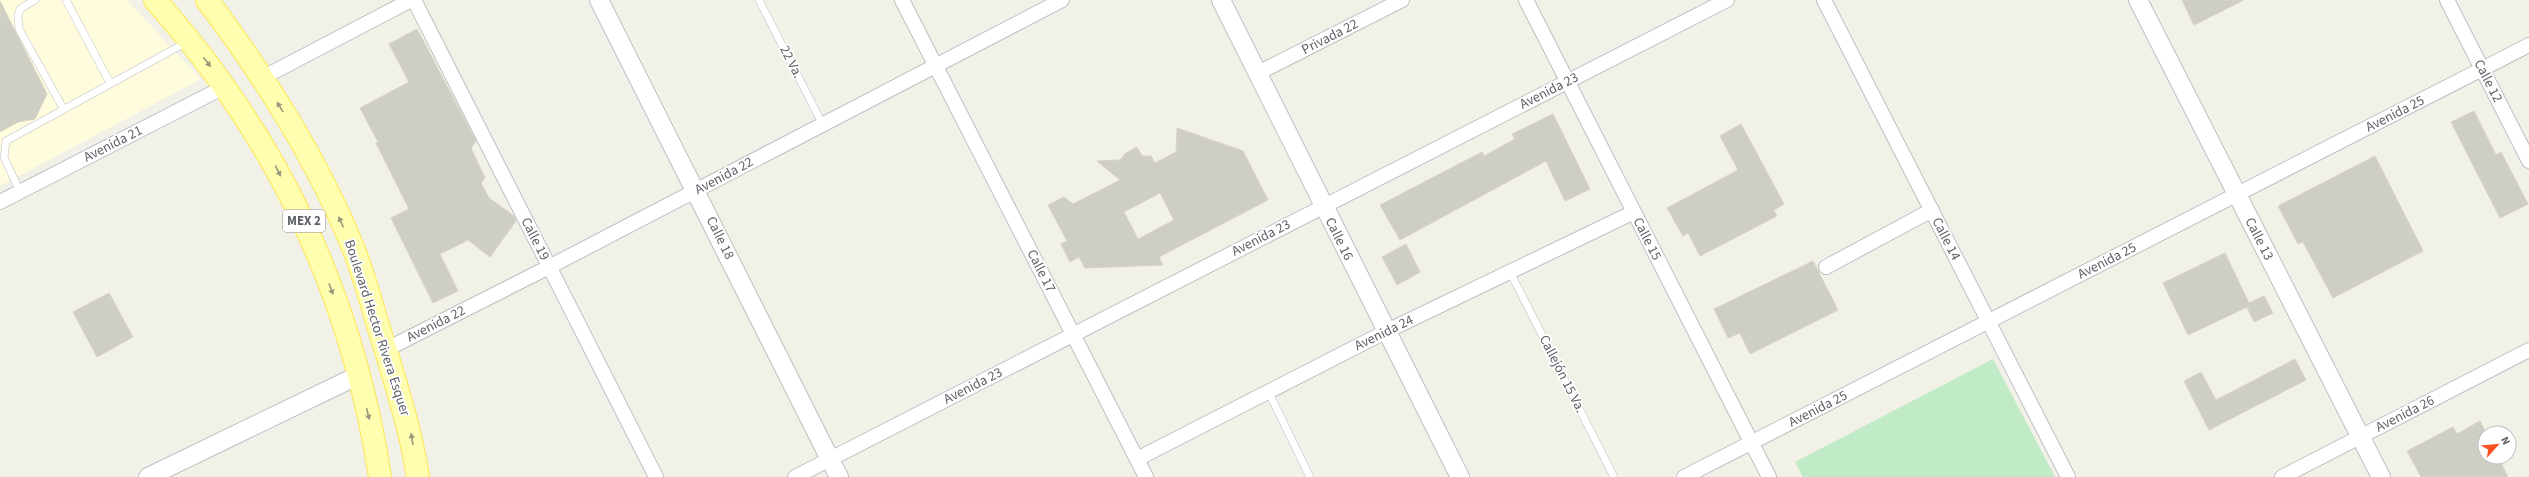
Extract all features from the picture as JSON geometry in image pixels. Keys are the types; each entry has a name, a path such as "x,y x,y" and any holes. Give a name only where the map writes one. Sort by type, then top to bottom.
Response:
{"main road":[{"name":"MEX 2","path":"155,0 191,40 226,86 273,160 305,222 326,275 359,375 380,477"},
{"name":"Boulevard Hector Rivera Esquer","path":"207,0 262,78 301,141 354,250 411,432 418,477"}],"street":[{"path":"262,78 411,0"},
{"name":"Calle 19","path":"414,0 656,477"},
{"name":"Calle 18","path":"599,0 839,477"},
{"name":"Calle 17","path":"902,0 1146,477"},
{"name":"Avenida 22","path":"385,350 549,268 1062,0"},
{"name":"Calle 16","path":"1221,0 1385,332 1460,477"},
{"name":"Privada 22","path":"1258,73 1402,0"},
{"name":"Calle 15","path":"1526,0 1769,477"},
{"name":"Avenida 23","path":"795,477 1726,0"},
{"name":"Calle 14","path":"1824,0 2068,477"},
{"name":"Calle 13","path":"2138,0 2381,477"},
{"name":"Calle 12","path":"2447,0 2529,161"},
{"name":"Avenida 25","path":"1684,477 2529,45"},
{"name":"Avenida 21","path":"0,202 226,86"},
{"path":"1826,267 1932,210"},
{"name":"Avenida 24","path":"1137,459 1385,332 1634,212"},
{"name":"Avenida 26","path":"2282,477 2529,350"},
{"path":"148,477 359,375"}],"lane":[{"path":"35,0 20,9 18,16 20,29 63,108"},
{"path":"66,0 110,84"},
{"name":"22 Va.","path":"759,0 823,125"},
{"path":"20,192 4,157 6,140 191,40"},
{"name":"Callejón 15 Va.","path":"1510,272 1614,477"},
{"path":"1268,391 1310,477"}],"shaded area":[{"path":"0,0 127,0 201,79 0,186"}],"green space":[{"path":"1993,359 2055,477 1803,477 1795,462"}],"building":[{"path":"2182,0 2244,0 2194,25"},
{"path":"0,1 47,94 35,119 18,122 0,132"},
{"path":"417,29 476,141 471,148 485,178 481,183 489,198 514,216 516,221 490,257 468,240 440,254 458,291 433,303 391,218 409,209 376,143 378,142 360,108 409,82 389,44"},
{"path":"2474,111 2496,155 2501,152 2528,204 2500,218 2451,122"},
{"path":"1553,114 1590,189 1565,201 1546,161 1400,240 1380,205 1482,152 1484,156 1515,139 1512,134"},
{"path":"1741,124 1784,204 1774,210 1777,216 1700,256 1688,233 1683,236 1667,208 1738,170 1720,136"},
{"path":"1177,128 1243,151 1268,200 1159,257 1163,265 1085,268 1079,257 1070,262 1061,244 1067,241 1048,205 1064,197 1073,204 1120,180 1097,161 1120,160 1126,153 1137,147 1142,156 1151,156 1155,163 1176,152","holes":["1160,193 1174,220 1138,239 1124,212"]},
{"path":"2375,156 2423,251 2333,298 2303,242 2298,244 2278,206"},
{"path":"1406,244 1420,272 1397,285 1382,257"},
{"path":"2225,253 2249,303 2264,296 2273,313 2254,322 2247,307 2188,335 2163,283"},
{"path":"1813,261 1838,310 1750,354 1740,333 1728,338 1714,309"},
{"path":"109,293 133,337 97,357 73,312"},
{"path":"2295,359 2306,380 2209,430 2184,381 2201,372 2216,400"},
{"path":"2480,421 2482,425 2477,425 2477,465 2502,465 2508,477 2421,477 2407,451 2453,427 2457,434"}]}
